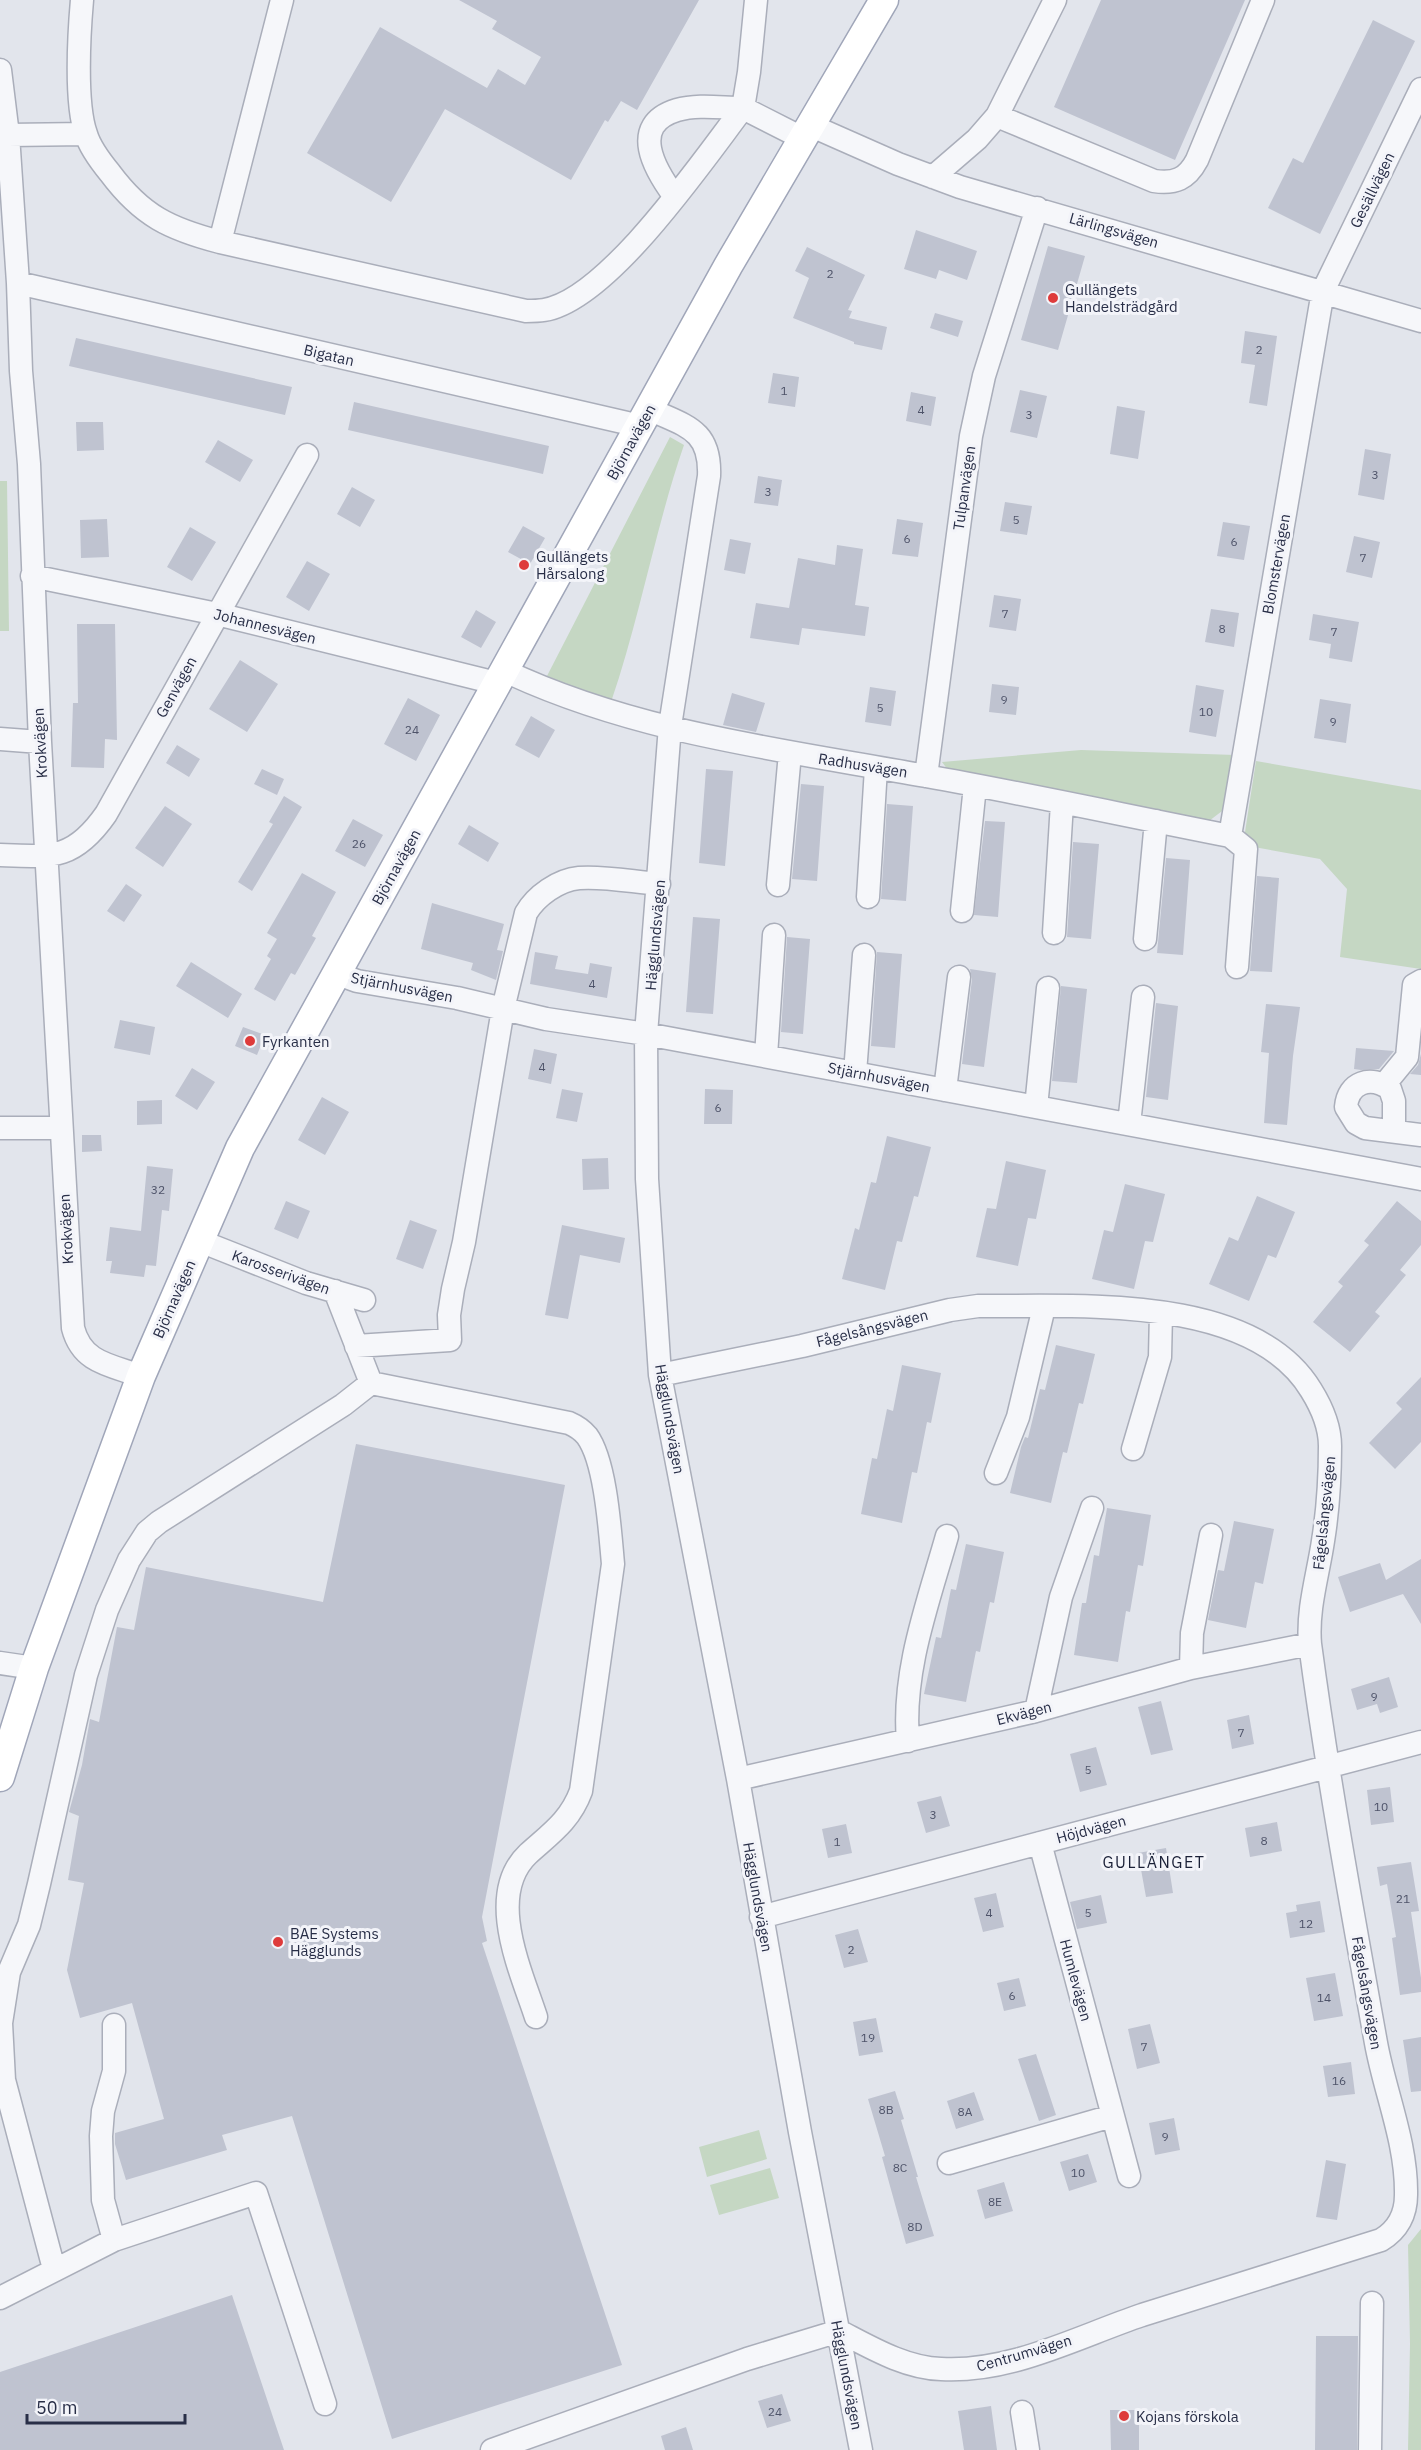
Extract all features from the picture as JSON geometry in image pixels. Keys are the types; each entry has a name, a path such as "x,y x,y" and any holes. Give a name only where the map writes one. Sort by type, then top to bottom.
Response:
{"main road":[{"name":"Björnavägen","path":"0,1777 34,1668 141,1376 240,1148 728,266 884,0"}],"street":[{"path":"82,0 80,103 86,135 101,162 122,190 139,207 166,225 220,242 526,311 545,310 565,303 604,275 628,252 675,197 743,108 756,0"},
{"path":"220,242 282,0"},
{"path":"933,177 977,139 997,117 1055,0"},
{"path":"997,117 1154,181 1173,182 1183,178 1191,171 1197,160 1263,0"},
{"name":"Krokvägen","path":"0,70 8,135 18,283 10,372 29,464 32,576 68,1277 75,1337 84,1353 94,1359 141,1376"},
{"name":"Gesällvägen","path":"1323,291 1421,89"},
{"path":"675,197 652,160 649,136 654,125 663,116 677,110 693,107 743,108"},
{"name":"Lärlingsvägen","path":"743,108 960,187 1421,321"},
{"path":"8,135 86,135"},
{"name":"Tulpanvägen","path":"926,776 973,426 984,376 1037,208"},
{"name":"Bigatan","path":"18,283 644,418"},
{"name":"Blomstervägen","path":"1230,836 1323,291"},
{"name":"Hägglundsvägen","path":"644,418 689,428 701,437 710,457 710,476 670,726 646,1034 647,1179 660,1375 738,1779 761,1917 861,2450"},
{"name":"Genvägen","path":"0,855 47,857 79,845 96,828 307,455"},
{"name":"Johannesvägen","path":"32,576 500,676"},
{"name":"Radhusvägen","path":"500,676 528,682 607,710 790,753 926,776 1230,836"},
{"path":"0,739 40,742"},
{"path":"777,885 790,753"},
{"path":"868,897 876,768"},
{"path":"962,911 975,786"},
{"path":"1054,933 1062,803"},
{"path":"1145,939 1156,821"},
{"path":"1230,836 1246,849 1236,967"},
{"path":"356,1346 450,1340 449,1315 453,1289 466,1230 503,1009 526,913 534,900 549,890 578,878 659,884"},
{"path":"766,1056 774,935"},
{"path":"855,1073 864,955"},
{"name":"Stjärnhusvägen","path":"338,974 357,981 457,998 546,1019 646,1034 1129,1124 1420,1172"},
{"path":"945,1090 959,977"},
{"path":"1384,1085 1407,1057 1414,985 1421,981"},
{"path":"1036,1107 1048,988"},
{"path":"1129,1124 1143,997"},
{"path":"1394,1131 1394,1101 1389,1089 1371,1081 1358,1084 1349,1094 1346,1107 1351,1117 1361,1126 1394,1131 1421,1135"},
{"path":"0,1128 60,1128"},
{"name":"Karosserivägen","path":"200,1241 306,1283 364,1300"},
{"path":"335,1291 371,1383"},
{"name":"Fågelsångsvägen","path":"660,1375 802,1346 950,1310 978,1306 1161,1312 1224,1327 1263,1342 1280,1354 1303,1377 1320,1407 1330,1443 1324,1538 1309,1625 1310,1644 1326,1766 1379,2057 1402,2155 1405,2206"},
{"path":"996,1473 1018,1416 1044,1307"},
{"path":"1133,1449 1160,1357 1161,1312"},
{"path":"54,2269 4,2079 1,2023 9,1972 29,1925 86,1675 107,1610 137,1544 159,1522 343,1405 371,1383 569,1423 579,1428 587,1436 598,1460 613,1564 581,1791 575,1807 565,1822 518,1866 509,1896 507,1913 510,1934 536,2017"},
{"path":"1036,1711 1061,1596 1092,1508"},
{"path":"1191,1668 1192,1633 1211,1535"},
{"path":"908,1741 907,1699 915,1647 946,1536"},
{"name":"Ekvägen","path":"738,1779 1036,1711 1191,1668 1310,1644"},
{"path":"0,1662 34,1668"},
{"name":"Höjdvägen","path":"761,1917 1421,1742"},
{"name":"Humlevägen","path":"1040,1843 1129,2176"},
{"path":"114,2025 114,2071 103,2111 101,2136 103,2200 114,2240"},
{"path":"949,2163 1112,2116"},
{"path":"0,2298 114,2240 256,2193 325,2404"},
{"name":"Centrumvägen","path":"839,2331 874,2349 918,2366 952,2370 987,2367 1381,2240 1398,2225 1405,2206"},
{"path":"1370,2450 1372,2303"},
{"path":"492,2450 521,2445 747,2360 839,2331"},
{"path":"1022,2412 1028,2450"}],"green space":[{"path":"670,437 684,445 611,702 547,676"},
{"path":"0,481 7,481 9,631 0,631"},
{"path":"1081,750 1236,755 1230,805 1205,824 951,774 942,762"},
{"path":"1256,761 1421,790 1421,969 1340,957 1347,889 1320,859 1243,845"},
{"path":"759,2130 767,2159 707,2177 699,2147"},
{"path":"770,2168 779,2198 719,2215 710,2185"},
{"path":"1421,2229 1421,2450 1408,2450 1410,2344 1408,2245"}],"building":[{"path":"459,0 699,0 637,110 621,101 608,122 605,120 571,180 445,109 391,202 307,153 380,27 487,88 498,69 525,85 541,57 492,29 497,21"},
{"path":"1101,0 1245,0 1175,160 1054,107"},
{"path":"1373,20 1415,41 1320,234 1268,208 1293,158 1303,163"},
{"path":"916,230 977,251 967,280 939,270 936,279 904,269"},
{"name":"Gullängets Handelsträdgård","path":"1048,246 1085,256 1058,350 1021,340"},
{"path":"807,247 865,275 848,310 852,311 849,318 887,327 882,350 854,344 854,342 793,318 809,278 795,271"},
{"path":"935,313 963,321 958,337 930,328"},
{"path":"1245,331 1277,336 1267,406 1249,403 1255,365 1241,363"},
{"path":"76,338 292,387 285,415 69,366"},
{"path":"773,373 799,377 795,407 768,403"},
{"path":"1020,390 1047,396 1037,438 1010,432"},
{"path":"911,392 936,397 931,426 906,421"},
{"path":"354,402 549,446 543,474 348,430"},
{"path":"1117,406 1145,411 1138,459 1110,454"},
{"path":"76,422 103,422 104,450 77,451"},
{"path":"218,440 253,460 240,482 205,462"},
{"path":"1365,449 1391,454 1384,500 1358,495"},
{"path":"758,476 782,480 778,506 754,503"},
{"path":"352,487 375,500 360,527 337,514"},
{"path":"1005,502 1032,506 1027,535 1000,531"},
{"path":"107,519 109,557 81,558 80,520"},
{"path":"897,519 923,523 918,557 892,554"},
{"path":"1223,522 1250,526 1244,560 1217,556"},
{"path":"523,526 545,538 530,564 508,552"},
{"path":"190,527 216,542 192,581 167,567"},
{"path":"1354,536 1380,542 1372,578 1346,572"},
{"path":"730,539 751,543 745,574 724,570"},
{"path":"837,545 863,549 855,605 869,607 865,636 802,628 799,645 750,638 756,603 789,608 798,558 835,565"},
{"path":"307,561 330,574 309,611 286,597"},
{"path":"994,595 1021,599 1016,631 989,627"},
{"path":"1211,609 1239,613 1234,647 1205,642"},
{"path":"476,610 496,622 481,648 461,637"},
{"path":"1313,614 1359,622 1352,662 1329,658 1331,644 1309,640"},
{"path":"77,624 115,624 117,740 105,739 104,768 71,767 73,703 78,703"},
{"path":"240,660 278,684 247,732 209,709"},
{"path":"992,684 1019,687 1016,715 989,712"},
{"path":"1196,685 1224,690 1216,737 1189,732"},
{"path":"870,687 896,691 891,726 865,722"},
{"path":"732,693 765,703 756,732 723,725"},
{"path":"408,698 440,715 416,761 384,744"},
{"path":"1320,699 1351,704 1346,743 1314,738"},
{"path":"531,716 555,730 539,758 515,745"},
{"path":"177,745 200,759 189,777 166,763"},
{"path":"262,769 284,779 277,795 254,784"},
{"path":"706,769 733,771 725,866 699,863"},
{"path":"801,784 824,786 817,881 792,879"},
{"path":"284,796 302,807 252,891 238,882 273,824 269,822"},
{"path":"887,804 913,806 906,901 881,899"},
{"path":"165,806 192,824 163,867 135,848"},
{"path":"353,819 383,835 365,867 335,851"},
{"path":"985,821 1005,822 998,917 974,915"},
{"path":"469,825 499,843 488,862 458,844"},
{"path":"1073,842 1099,844 1091,939 1067,937"},
{"path":"1166,858 1190,860 1183,955 1157,953"},
{"path":"302,873 336,892 312,936 316,938 295,975 291,973 275,1001 254,989 271,959 267,956 277,939 267,933"},
{"path":"1257,876 1279,878 1272,972 1250,971"},
{"path":"126,884 142,895 124,922 107,911"},
{"path":"432,903 504,924 497,950 503,951 496,980 471,970 473,963 421,949"},
{"path":"693,917 720,919 713,1014 686,1012"},
{"path":"787,937 810,939 803,1034 781,1032"},
{"path":"535,952 558,956 555,969 588,974 590,963 612,967 607,998 530,984"},
{"path":"877,952 902,954 895,1048 871,1046"},
{"path":"191,962 242,994 228,1018 176,986"},
{"path":"970,969 996,973 984,1067 962,1064 972,979"},
{"path":"1061,986 1087,989 1077,1083 1052,1081"},
{"path":"1156,1003 1178,1006 1168,1100 1146,1097"},
{"path":"1266,1004 1300,1007 1287,1125 1264,1123 1269,1053 1261,1052"},
{"path":"120,1020 155,1027 150,1055 114,1048"},
{"name":"Fyrkanten","path":"243,1027 265,1035 257,1055 235,1046"},
{"path":"1356,1048 1394,1051 1379,1069 1361,1070 1354,1069"},
{"path":"534,1049 557,1054 551,1084 528,1079"},
{"path":"1421,1054 1421,1075 1410,1074 1418,1065"},
{"path":"192,1068 215,1082 197,1110 175,1096"},
{"path":"562,1089 583,1093 577,1122 556,1118"},
{"path":"705,1089 733,1090 732,1124 704,1124"},
{"path":"322,1097 349,1112 325,1155 298,1140"},
{"path":"162,1100 162,1124 137,1125 137,1101"},
{"path":"82,1135 101,1135 102,1151 82,1152"},
{"path":"887,1136 931,1147 918,1197 914,1196 902,1242 897,1241 885,1290 842,1279 855,1228 859,1230 871,1182 876,1183"},
{"path":"608,1158 609,1189 583,1190 582,1159"},
{"path":"1006,1161 1046,1170 1036,1219 1028,1218 1018,1266 976,1257 987,1208 996,1209"},
{"path":"147,1166 173,1169 169,1211 162,1210 156,1266 146,1265 144,1277 110,1273 112,1261 106,1261 110,1227 141,1231"},
{"path":"1125,1184 1165,1194 1153,1242 1145,1241 1134,1289 1092,1279 1104,1230 1113,1232"},
{"path":"1257,1196 1295,1212 1276,1258 1268,1255 1249,1301 1209,1284 1229,1237 1238,1241"},
{"path":"286,1201 310,1211 298,1239 274,1229"},
{"path":"1397,1201 1421,1221 1421,1245 1400,1270 1406,1275 1375,1312 1380,1316 1350,1352 1313,1322 1343,1286 1338,1282 1369,1245 1364,1241"},
{"path":"410,1220 437,1230 423,1269 396,1259"},
{"path":"562,1225 625,1238 620,1263 580,1255 568,1319 545,1315"},
{"path":"1056,1345 1095,1354 1083,1404 1079,1403 1067,1453 1063,1452 1051,1503 1010,1493 1021,1447 1025,1437 1028,1438 1040,1389 1045,1390"},
{"path":"902,1365 941,1373 931,1423 927,1422 917,1473 912,1472 902,1523 861,1514 872,1458 877,1459 887,1409 893,1411"},
{"path":"1421,1377 1421,1442 1395,1469 1369,1443 1402,1409 1396,1403"},
{"name":"BAE Systems Hägglunds","path":"356,1444 565,1485 482,1917 487,1941 482,1943 622,2365 392,2439 292,2116 222,2135 227,2150 126,2180 115,2144 115,2133 164,2119 132,2003 80,2018 67,1970 84,1883 68,1880 79,1816 69,1812 82,1765 90,1719 99,1722 117,1627 134,1630 146,1567 323,1602"},
{"path":"1107,1508 1151,1515 1143,1566 1138,1565 1130,1612 1126,1611 1118,1662 1074,1655 1082,1603 1086,1603 1094,1555 1099,1556"},
{"path":"1234,1521 1274,1529 1263,1584 1255,1582 1246,1628 1208,1620 1218,1570 1224,1571"},
{"path":"966,1544 1004,1552 994,1603 990,1602 980,1652 976,1651 966,1702 924,1694 936,1637 941,1638 951,1589 956,1590"},
{"path":"1421,1559 1421,1624 1403,1594 1350,1612 1338,1577 1380,1563 1386,1580"},
{"path":"1389,1677 1398,1707 1380,1713 1377,1704 1357,1710 1351,1689"},
{"path":"1161,1701 1173,1750 1151,1755 1138,1707"},
{"path":"1249,1715 1254,1744 1232,1749 1227,1720"},
{"path":"1096,1747 1107,1785 1080,1792 1070,1754"},
{"path":"1390,1787 1394,1822 1371,1825 1367,1790"},
{"path":"941,1796 950,1826 926,1833 917,1802"},
{"path":"1277,1822 1282,1851 1250,1857 1245,1828"},
{"path":"846,1824 852,1853 828,1858 822,1829"},
{"path":"1166,1848 1173,1893 1146,1897 1138,1853"},
{"path":"1411,1862 1419,1911 1411,1912 1421,1992 1400,1995 1392,1938 1396,1937 1387,1884 1380,1886 1377,1867"},
{"path":"996,1893 1004,1927 983,1932 974,1898"},
{"path":"1101,1895 1107,1923 1077,1929 1070,1902"},
{"path":"1320,1901 1325,1932 1290,1938 1286,1913 1297,1911 1296,1905"},
{"path":"858,1929 868,1962 844,1968 835,1935"},
{"path":"1335,1973 1343,2016 1314,2021 1306,1978"},
{"path":"1019,1978 1026,2006 1004,2011 997,1983"},
{"path":"876,2018 883,2052 859,2056 853,2022"},
{"path":"1150,2024 1160,2063 1137,2069 1128,2029"},
{"path":"1421,2037 1421,2091 1411,2092 1403,2040"},
{"path":"1036,2054 1056,2115 1039,2121 1018,2059"},
{"path":"1351,2062 1355,2094 1328,2097 1323,2066"},
{"path":"895,2091 904,2119 901,2120 918,2177 916,2177 934,2236 906,2244 882,2157 885,2156 868,2099"},
{"path":"974,2092 984,2120 956,2129 947,2101"},
{"path":"1174,2118 1180,2150 1155,2155 1149,2123"},
{"path":"1088,2154 1097,2182 1069,2191 1060,2162"},
{"path":"1326,2160 1346,2164 1337,2220 1316,2217"},
{"path":"1004,2182 1013,2211 985,2219 977,2190"},
{"path":"232,2295 284,2450 0,2450 0,2372"},
{"path":"1316,2336 1358,2336 1357,2450 1315,2450"},
{"path":"782,2394 791,2421 767,2428 758,2401"},
{"path":"991,2406 997,2450 964,2450 958,2411"},
{"path":"1110,2410 1139,2410 1139,2450 1111,2450"},
{"path":"686,2427 693,2450 665,2450 661,2436"}],"place":[{"name":"Gullängets Handelsträdgård","path":"1053,298"},
{"name":"Gullängets Hårsalong","path":"524,565"},
{"name":"Fyrkanten","path":"250,1041"},
{"name":"BAE Systems Hägglunds","path":"278,1942"},
{"name":"Kojans förskola","path":"1124,2416"}],"district":[{"name":"GULLÄNGET","path":"1154,1862"}]}
